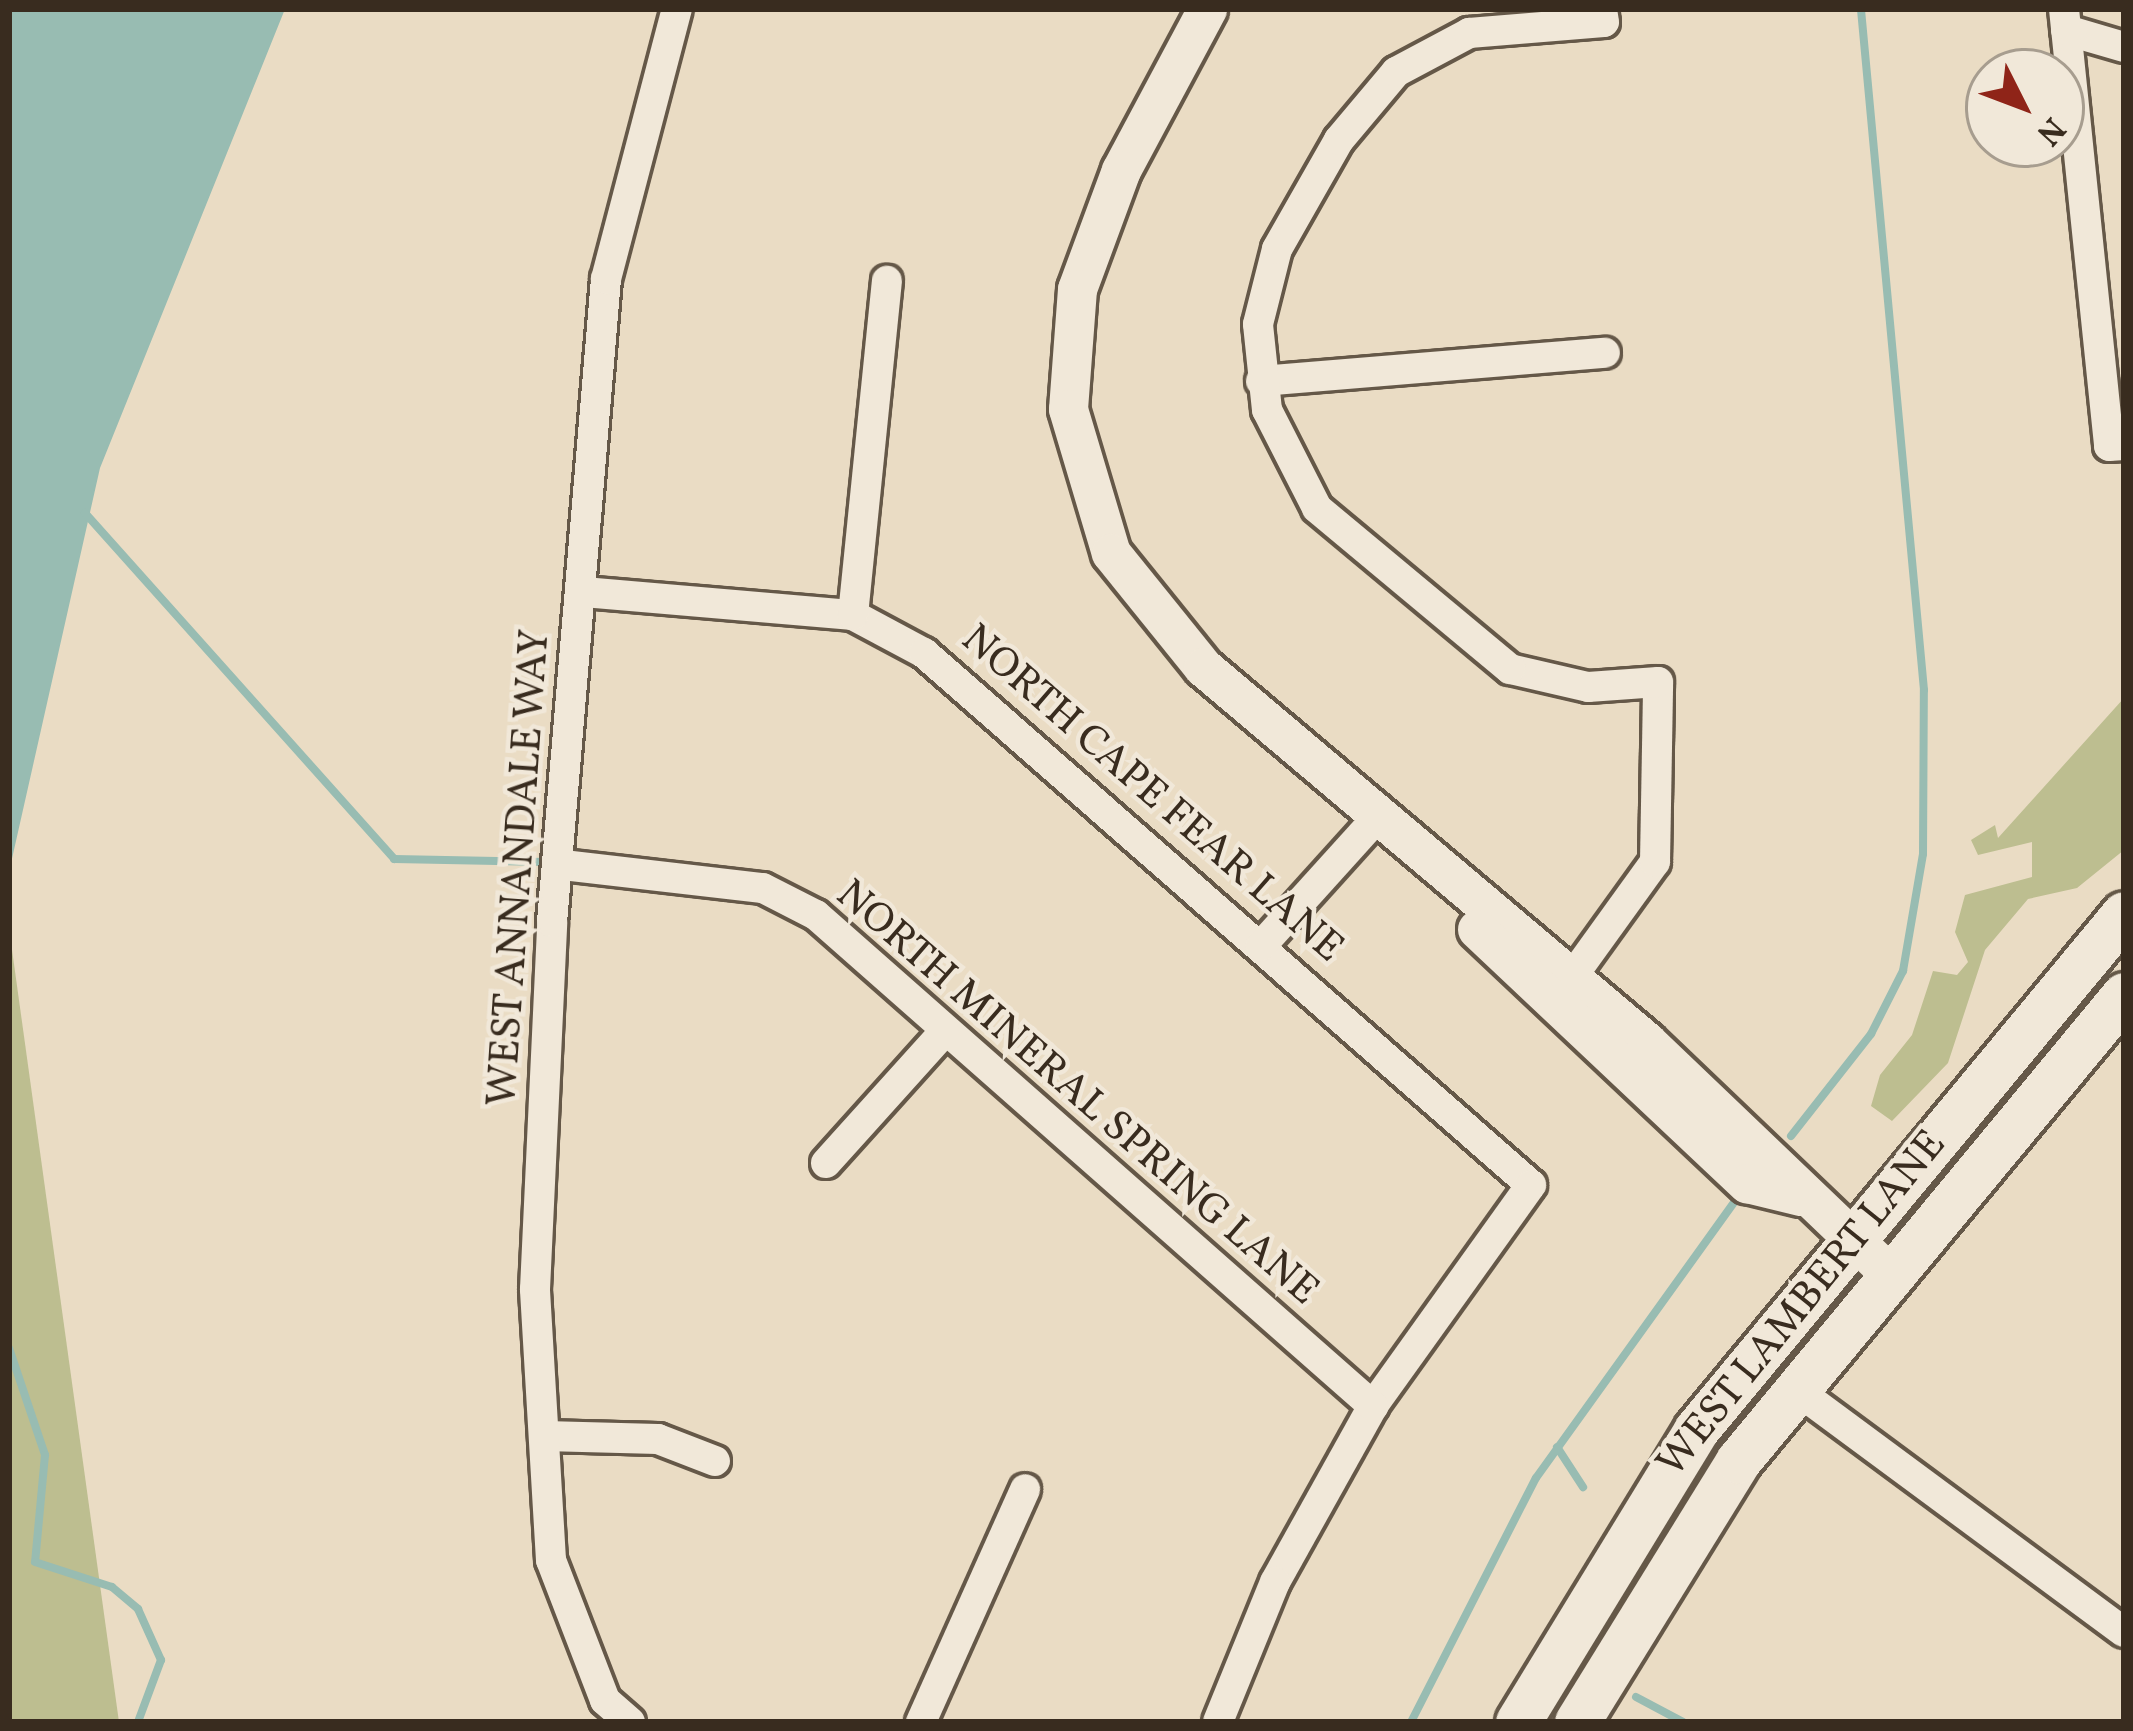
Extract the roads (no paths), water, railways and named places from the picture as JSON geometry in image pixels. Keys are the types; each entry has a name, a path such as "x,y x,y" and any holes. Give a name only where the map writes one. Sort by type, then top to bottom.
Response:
{"main road":[{"name":"WEST LAMBERT LANE","path":"1518,1722 1648,1499 1850,1239 2124,914"},
{"name":"WEST LAMBERT LANE","path":"1576,1722 1691,1527 1794,1388 2124,995"}],"street":[{"name":"WEST ANNANDALE WAY","path":"630,1722 605,1700 551,1560 535,1289 606,279 677,9"},
{"path":"1207,9 1093,233 1068,344 1076,462 1111,553 1153,615 1564,988 1778,1162 1800,1196 1889,1273"},
{"path":"1564,988 1655,862 1658,682 1547,681 1479,651 1293,480 1262,381 1261,291 1277,248 1372,96 1425,52 1469,33 1603,15"},
{"path":"2065,20 2124,47"},
{"path":"2065,20 2116,445"},
{"path":"854,615 887,281"},
{"path":"1262,381 1605,353"},
{"name":"NORTH CAPE FEAR LANE","path":"584,592 854,615 959,681 1531,1184 1373,1406"},
{"path":"1261,946 1375,820"},
{"name":"NORTH MINERAL SPRING LANE","path":"563,865 763,888 816,915 1373,1406"},
{"path":"826,1163 944,1032"},
{"path":"1794,1388 2124,1632"},
{"path":"1218,1722 1275,1582 1373,1406"},
{"path":"545,1436 658,1439 715,1461"},
{"path":"920,1722 1025,1489"}],"water":[{"path":"9,9 285,9 100,468 9,872"}],"waterway":[{"path":"1791,1136 1871,1034 1903,971 1923,854 1924,690 1861,9"},
{"path":"85,513 394,859 546,862"},
{"path":"1411,1722 1536,1478 1734,1202"},
{"path":"9,1348 45,1455 35,1562 112,1587 138,1609 161,1660 138,1722"},
{"path":"1557,1447 1583,1487"},
{"path":"1636,1697 1683,1722"}]}
